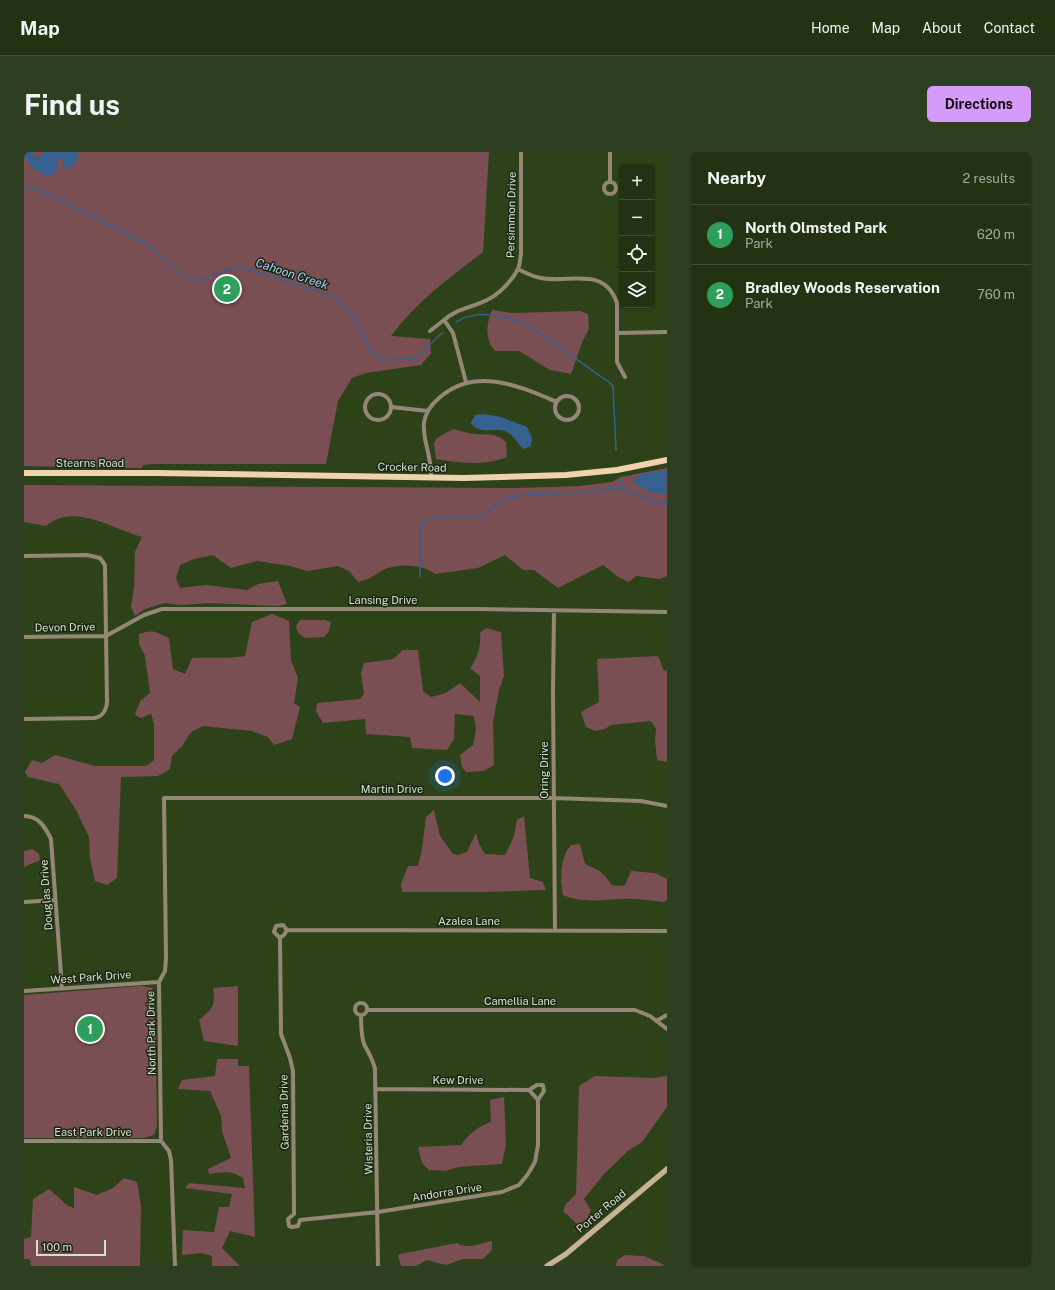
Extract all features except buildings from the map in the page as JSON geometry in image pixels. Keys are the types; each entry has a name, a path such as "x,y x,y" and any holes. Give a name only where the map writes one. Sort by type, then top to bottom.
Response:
{"main road":[{"name":"Crocker Road","path":"156,473 431,477 566,475 617,470 667,460"},
{"name":"Stearns Road","path":"24,473 156,473"},
{"name":"Porter Road","path":"547,1266 566,1254 667,1169"}],"street":[{"name":"Persimmon Drive","path":"430,331 454,312 487,300 496,294 510,280 518,269 521,254 521,152"},
{"path":"610,152 610,182"},
{"path":"518,269 542,279 588,278 606,286 614,295 617,303 617,362 625,377"},
{"path":"444,320 453,333 466,382"},
{"path":"618,333 667,332"},
{"path":"431,477 431,462 424,434 424,423 428,411 433,403 445,392 466,382 476,380 492,381 524,388 557,402"},
{"path":"381,394 388,399 391,407 388,415 381,420 377,420 369,417 364,405 368,398 372,395 381,394"},
{"path":"567,396 574,399 579,406 578,414 569,420 561,419 556,413 557,402 567,396"},
{"path":"391,407 428,411"},
{"path":"24,556 87,555 100,558 105,565 107,702 106,710 101,717 24,719"},
{"name":"Lansing Drive","path":"106,636 144,614 162,609 554,610 667,612"},
{"name":"Oring Drive","path":"554,610 553,798 555,930"},
{"name":"Devon Drive","path":"24,637 106,636"},
{"name":"Martin Drive","path":"164,798 553,798 641,800 667,806"},
{"name":"North Park Drive","path":"164,798 166,958 165,971 160,982 161,1142 168,1151 171,1160 175,1266"},
{"name":"Douglas Drive","path":"24,816 38,819 45,827 51,839 62,988"},
{"path":"24,902 55,900"},
{"name":"Azalea Lane","path":"276,926 283,925 287,930 667,931"},
{"name":"Gardenia Drive","path":"276,926 274,932 280,938 281,1034 290,1058 293,1072 294,1216 289,1217 289,1226 298,1226 300,1220"},
{"path":"280,938 287,930"},
{"name":"West Park Drive","path":"24,991 160,982"},
{"path":"364,1004 367,1010 366,1013 362,1015 356,1012 356,1006 364,1004"},
{"name":"Camellia Lane","path":"367,1010 635,1010 656,1021 667,1029"},
{"name":"Wisteria Drive","path":"362,1015 361,1026 364,1045 372,1056 376,1069 378,1266"},
{"path":"656,1021 667,1015"},
{"name":"Andorra Drive","path":"300,1220 378,1212 502,1192 519,1185 535,1162 538,1145 538,1100 544,1088 543,1085 539,1084 529,1090"},
{"name":"Kew Drive","path":"376,1089 529,1090"},
{"path":"529,1090 538,1100"},
{"name":"East Park Drive","path":"24,1141 161,1142"},
{"path":"294,1216 297,1216 300,1220"}],"shaded area":[{"path":"24,152 489,152 483,252 422,301 391,336 430,339 431,353 421,365 366,373 352,378 338,401 326,464 153,464 143,465 142,468 24,466"},
{"path":"492,310 512,313 580,311 588,314 589,329 583,340 571,374 550,370 519,351 495,351 489,342 488,337 488,326"},
{"path":"453,429 467,433 498,436 506,442 507,457 481,463 453,462 436,459 434,443 437,438"},
{"path":"667,468 667,576 660,579 636,576 629,582 618,577 603,565 558,588 534,570 523,570 505,555 478,568 435,574 417,566 396,566 383,570 368,579 358,582 349,571 338,566 307,571 291,566 257,561 231,568 213,555 194,559 180,565 176,578 180,588 206,585 247,590 258,584 278,581 287,604 278,606 209,603 180,605 165,603 145,609 135,616 131,606 134,588 135,552 142,537 81,517 69,516 57,519 46,526 24,522 24,485 518,488 579,486 612,482 621,477"},
{"path":"272,614 289,621 291,660 298,678 294,703 300,707 292,739 274,745 268,737 252,731 203,726 191,732 182,746 172,756 170,769 158,776 121,777 117,878 107,885 95,881 90,858 89,837 75,808 59,784 28,777 25,772 32,760 42,763 55,755 95,766 146,766 154,760 154,724 151,714 141,718 135,715 140,701 150,693 145,656 139,644 139,634 154,632 169,638 173,669 185,674 192,658 226,658 245,656 252,622"},
{"path":"300,620 325,620 331,622 329,631 324,637 305,638 298,633 296,626"},
{"path":"486,628 501,632 504,676 499,690 493,722 494,765 484,771 466,772 462,767 460,755 473,745 476,729 474,716 455,714 454,739 447,750 412,748 410,737 366,734 365,719 323,723 316,711 317,703 360,699 364,694 361,673 364,663 393,659 403,650 418,650 423,691 431,697 446,693 460,683 480,702 480,676 470,668 478,651 480,633"},
{"path":"658,656 664,671 667,670 667,762 657,760 655,740 656,729 651,721 611,725 605,729 595,731 586,727 581,712 599,702 597,659"},
{"path":"434,810 440,836 453,854 458,855 467,852 476,833 479,844 485,854 505,855 514,836 517,820 524,816 530,878 543,882 546,890 402,892 401,884 408,866 418,866 422,849 426,817"},
{"path":"580,844 585,864 596,869 615,886 625,885 631,871 655,873 667,879 667,900 663,902 630,899 591,900 570,898 563,895 561,875 567,850 571,845"},
{"path":"33,849 39,854 40,860 24,867 24,851"},
{"path":"141,986 152,988 155,995 157,1126 154,1135 144,1138 24,1138 24,995"},
{"path":"238,986 238,1046 204,1041 199,1020 212,1007 214,1000 213,988"},
{"path":"217,1059 238,1059 238,1066 249,1066 255,1237 230,1231 222,1248 240,1266 212,1266 212,1256 201,1253 182,1255 183,1230 214,1232 219,1207 229,1207 232,1194 185,1188 189,1183 245,1188 243,1178 239,1175 223,1172 209,1174 208,1169 231,1158 222,1131 221,1116 210,1091 178,1089 182,1080 215,1076"},
{"path":"595,1076 653,1078 667,1076 667,1107 642,1142 628,1151 604,1174 584,1199 591,1210 587,1219 578,1225 563,1211 566,1204 576,1194 579,1086"},
{"path":"504,1097 506,1145 502,1164 458,1167 445,1171 429,1170 422,1163 418,1147 461,1145 474,1131 491,1122 490,1100"},
{"path":"124,1178 137,1182 141,1206 140,1266 31,1266 30,1259 24,1259 24,1239 31,1237 33,1199 49,1189 68,1206 74,1208 74,1187 97,1195 113,1188"},
{"path":"492,1241 492,1250 483,1259 463,1259 446,1265 427,1260 416,1266 401,1266 398,1256 400,1254 457,1243 469,1246"},
{"path":"625,1255 644,1256 667,1266 616,1266 617,1260"}],"water":[{"path":"24,152 34,152 32,155 34,157 41,157 43,152 79,152 74,165 69,168 62,167 64,162 59,158 57,161 56,171 49,177 35,170 24,157"},
{"path":"484,414 501,417 527,427 532,438 531,446 523,449 507,432 502,430 479,429 471,423 475,415"},
{"path":"667,470 666,494 648,491 633,480 642,474"}],"waterway":[{"name":"Cahoon Creek","path":"24,187 38,189 145,243 183,276 194,281 233,268 241,267 337,298 350,313 362,332 370,351 386,360 416,358 443,332"},
{"name":"Cahoon Creek","path":"456,322 464,318 481,315 501,316 518,321 547,338 609,382 613,386 616,450"},
{"name":"Cahoon Creek","path":"620,480 624,490 657,503 667,502"},
{"path":"420,577 420,525 430,519 481,516 501,501 523,495 579,493 607,489 624,490"}],"place":[{"name":"Bradley Woods Reservation","path":"227,289"},
{"name":"North Olmsted Park","path":"90,1029"}]}
